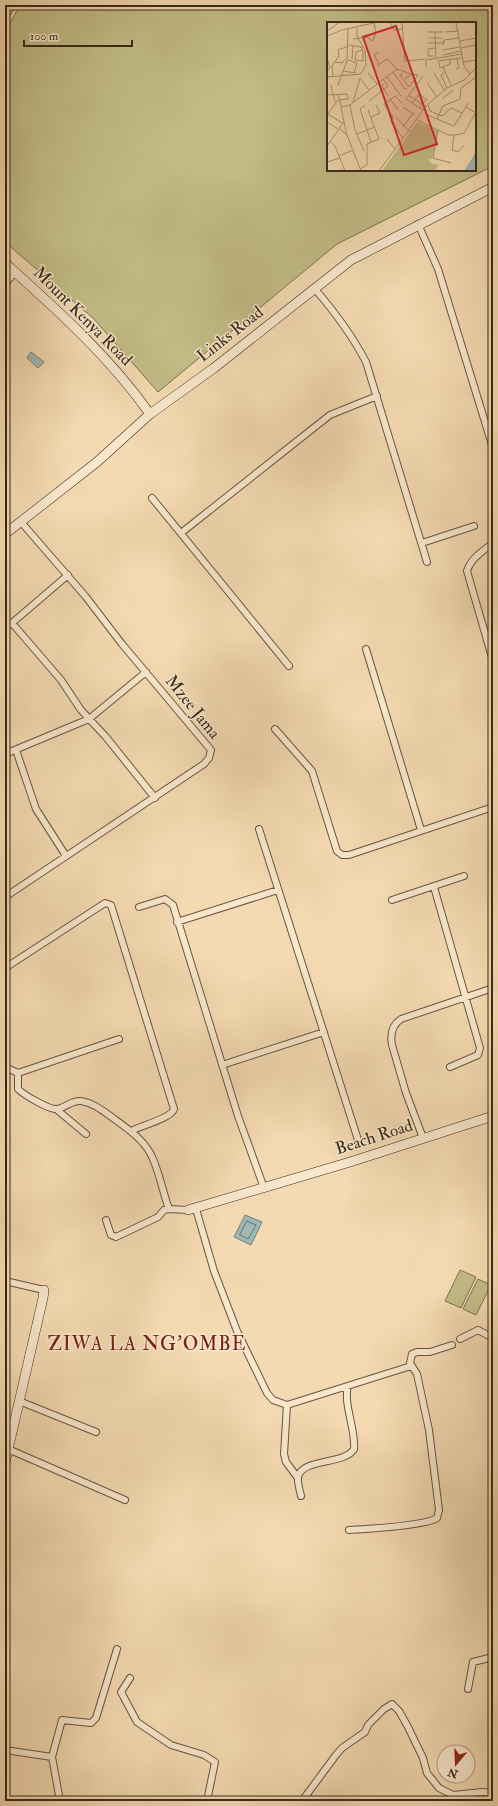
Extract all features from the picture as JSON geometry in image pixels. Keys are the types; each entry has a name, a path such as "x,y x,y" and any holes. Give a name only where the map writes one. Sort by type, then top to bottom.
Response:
{"main road":[{"name":"Links Road","path":"5,534 96,462 150,414 214,368 351,260 418,224 493,187"},
{"name":"Mount Kenya Road","path":"5,263 78,329 132,388 150,414"},
{"name":"Beach Road","path":"192,1210 493,1116"},
{"path":"5,1463 44,1290"}],"street":[{"path":"5,17 12,5"},
{"path":"418,224 438,269 493,448"},
{"path":"5,284 15,272"},
{"path":"314,288 331,307 357,345 366,362 427,562"},
{"path":"181,533 330,415 377,396"},
{"path":"152,498 289,666"},
{"name":"Mzee Jama","path":"5,897 204,764 209,758 211,750 122,644 68,575 21,522"},
{"path":"422,543 474,526"},
{"path":"493,543 476,556 467,571 493,661"},
{"path":"5,625 12,623 68,575"},
{"path":"12,623 61,680 81,710 106,737 155,798"},
{"path":"366,649 421,830"},
{"path":"5,754 89,719 146,672"},
{"path":"275,729 306,764 315,777 329,827 339,854 348,856 421,830 493,807"},
{"path":"16,750 36,809 66,856"},
{"path":"259,829 359,1143"},
{"path":"392,900 464,876"},
{"path":"434,887 481,1051 478,1055 450,1067"},
{"path":"177,922 278,890"},
{"path":"139,907 167,900 173,905 222,1066 257,1173 264,1188"},
{"path":"5,968 105,903 111,905 174,1109 172,1114 131,1131"},
{"path":"423,1138 391,1042 392,1029 401,1019 493,988"},
{"path":"222,1066 324,1032"},
{"path":"5,1067 18,1073 119,1039"},
{"path":"18,1073 17,1086 21,1092 56,1109 86,1134"},
{"path":"56,1109 74,1102 86,1102 99,1107 131,1131 142,1143 153,1160 169,1209"},
{"path":"106,1220 111,1235 114,1237 158,1217 164,1210 192,1210 237,1331 267,1394 273,1400 287,1405 411,1366"},
{"path":"5,1280 44,1290"},
{"path":"460,1339 478,1330 493,1338"},
{"path":"349,1530 410,1524 433,1520 438,1516 438,1496 429,1430 417,1374 411,1366 410,1357 414,1352 430,1352 452,1345"},
{"path":"298,1478 301,1472 308,1467 346,1456 354,1449 346,1397 348,1386"},
{"path":"19,1401 96,1432"},
{"path":"287,1405 284,1454 286,1462 298,1478 301,1496"},
{"path":"8,1449 125,1500"},
{"path":"60,1801 57,1792 52,1757 62,1720 91,1723 96,1718 117,1649"},
{"path":"468,1689 473,1662 493,1657"},
{"path":"130,1678 121,1694 137,1722 172,1745 204,1755 215,1762 207,1801"},
{"path":"302,1801 342,1748 365,1732 368,1725 384,1709 392,1704 399,1711 408,1727 423,1758 427,1773 439,1788 453,1795 482,1792 493,1793"},
{"path":"5,1750 52,1757"}],"shaded area":[{"path":"20,5 493,5 493,166 337,244 158,392 94,319 5,242 5,32"},
{"path":"460,1270 476,1277 461,1308 445,1301"},
{"path":"478,1279 491,1285 476,1315 463,1309"}],"water":[{"path":"31,352 44,362 38,368 27,358"},
{"path":"245,1215 262,1222 251,1245 234,1237"}],"district":[{"name":"ZIWA LA NG'OMBE","path":"147,1344"}]}
